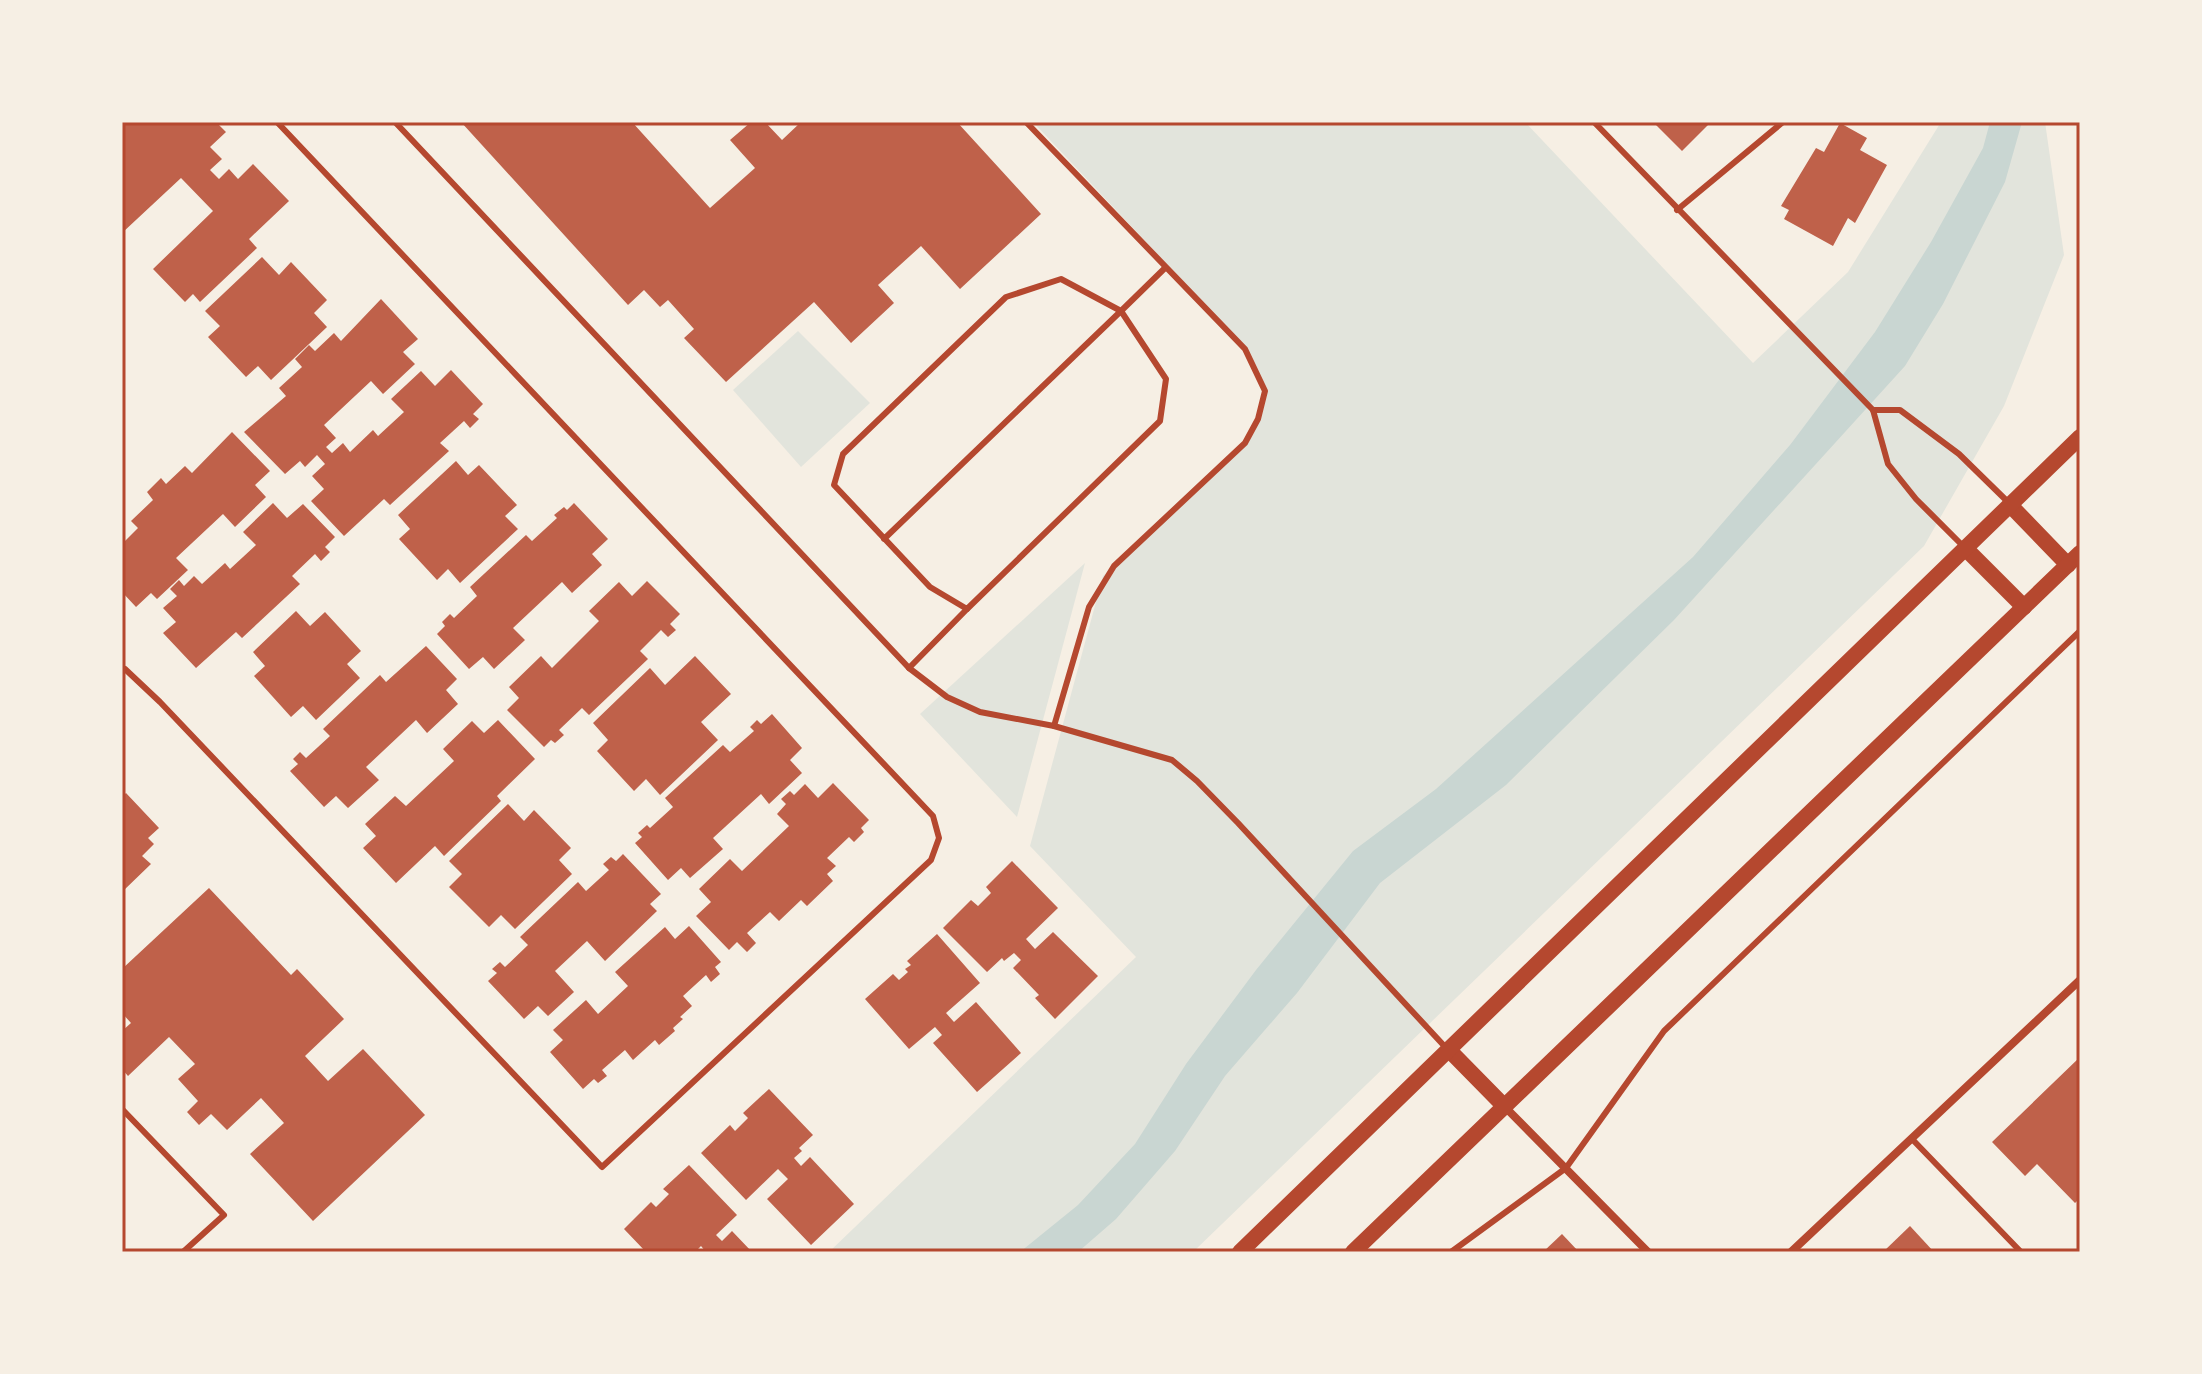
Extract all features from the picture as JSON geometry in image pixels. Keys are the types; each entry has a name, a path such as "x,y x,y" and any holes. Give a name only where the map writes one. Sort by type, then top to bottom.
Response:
{"main road":[{"path":"1240,1252 1967,550 2080,437"},
{"path":"1353,1252 2074,559 2010,505"},
{"path":"1967,550 2024,607"},
{"path":"1449,1050 1505,1107"}],"street":[{"path":"1791,1252 2080,980"},
{"path":"1505,1107 1648,1252"}],"lane":[{"path":"123,669 160,702 602,1167 931,860 939,838 933,816 277,122"},
{"path":"395,122 909,668 947,697 980,712 1054,726 1172,760 1238,823 1449,1050"},
{"path":"1026,122 1245,349 1265,391 1258,419 1245,443 1114,566 1089,607 1054,726"},
{"path":"1594,122 1873,410 1888,464 1916,499 1967,550"},
{"path":"1677,210 1783,122"},
{"path":"884,539 1165,268"},
{"path":"909,668 1160,421 1166,379 1121,311 1061,279 1006,297 843,454 834,485 930,587 967,609"},
{"path":"1873,410 1900,410 1959,454 2010,505"},
{"path":"1451,1252 1566,1168 1664,1031 2080,631"},
{"path":"122,1109 224,1215 183,1252"},
{"path":"1912,1139 2021,1252"}],"shaded area":[{"path":"1033,122 1525,122 1753,363 1848,272 1941,122 2045,122 2064,255 2004,406 1924,546 1193,1252 829,1252 1136,957 1030,846 1103,576 1241,449 1267,396 1246,348"},
{"path":"1990,122 2022,122 2005,182 1943,304 1905,366 1674,620 1506,785 1380,883 1297,993 1225,1076 1175,1151 1116,1219 1078,1252 1020,1252 1078,1205 1135,1144 1186,1064 1256,970 1353,851 1436,789 1693,557 1790,445 1875,332 1931,242 1983,148"},
{"path":"798,331 870,403 801,467 733,390"},
{"path":"1085,563 1017,817 920,714"}],"building":[{"path":"127,122 216,122 226,132 210,147 222,159 210,170 219,179 229,169 238,179 253,164 289,201 249,239 257,248 200,302 193,294 185,302 153,269 213,211 181,178 122,233 122,127"},
{"path":"461,122 632,122 710,208 755,168 730,140 751,122 765,122 782,140 801,122 957,122 1041,214 960,289 921,246 878,285 894,303 851,343 814,302 726,382 684,338 694,329 668,300 660,307 644,290 628,305"},
{"path":"1653,122 1711,122 1682,151"},
{"path":"1840,123 1867,138 1860,150 1887,165 1855,223 1848,218 1833,246 1784,219 1789,210 1781,206 1816,148 1824,152"},
{"path":"262,257 279,275 291,262 327,300 314,313 327,327 271,380 258,366 246,377 208,337 220,326 205,311"},
{"path":"381,299 418,339 403,352 415,364 383,394 371,381 324,425 336,438 326,447 332,453 343,443 350,452 373,430 378,436 404,412 391,399 421,371 435,386 451,370 483,404 473,414 479,419 470,428 464,421 440,443 449,451 390,505 384,499 344,536 311,501 324,489 312,476 325,464 317,455 305,467 300,461 285,474 244,432 286,396 279,388 302,367 295,359 309,345 315,351 334,333 341,341"},
{"path":"232,432 270,471 255,485 266,497 235,527 223,514 176,558 188,570 157,599 151,593 136,607 122,592 122,544 138,528 131,521 153,500 147,492 161,478 166,484 185,466 192,473"},
{"path":"456,461 468,475 479,465 517,505 505,516 518,529 460,583 448,569 437,580 399,539 410,529 398,515"},
{"path":"273,503 287,518 303,504 335,537 325,547 330,552 321,561 315,554 292,576 300,584 242,638 236,632 196,668 163,633 176,622 163,608 177,596 170,589 179,580 184,586 194,576 202,584 225,563 230,569 256,545 243,532"},
{"path":"574,503 608,539 592,554 602,565 572,593 562,582 513,628 525,640 494,669 483,657 469,669 437,634 445,626 442,622 450,614 454,618 477,596 470,587 526,535 532,541 557,518 554,515 564,507 567,510"},
{"path":"647,581 680,614 670,624 676,630 668,637 661,630 640,651 648,659 589,715 582,708 559,730 564,735 555,743 551,740 544,747 507,710 519,698 509,687 541,656 552,668 599,621 589,611 619,582 632,596"},
{"path":"296,611 310,626 325,612 361,651 347,664 360,678 316,720 303,706 291,717 254,676 265,666 253,652"},
{"path":"426,646 457,679 446,690 458,704 427,733 416,720 366,767 379,780 348,808 336,796 324,807 290,771 298,764 293,759 300,752 306,758 330,736 323,729 380,675 386,682"},
{"path":"695,656 731,694 701,722 718,740 660,795 646,779 634,791 597,751 608,740 593,723 650,668 665,685"},
{"path":"772,714 802,748 790,760 802,773 769,804 761,794 713,838 723,849 690,878 681,868 668,880 635,843 642,837 638,833 647,825 650,828 673,807 665,798 723,745 730,752 754,731 750,727 757,720 761,724"},
{"path":"498,720 535,759 497,796 501,801 444,856 435,846 396,883 363,848 376,836 365,824 395,796 406,806 454,761 443,749 472,721 484,733"},
{"path":"833,783 869,820 861,828 864,832 854,842 849,837 827,858 836,866 827,874 833,881 807,906 801,900 779,921 770,912 747,933 756,943 747,952 737,942 729,950 696,916 711,902 699,889 730,859 742,871 789,826 777,814 786,804 781,799 790,791 794,795 805,784 818,798"},
{"path":"126,793 159,828 148,838 154,844 142,856 151,864 122,892 122,797"},
{"path":"508,804 524,821 534,810 571,848 559,860 572,874 515,929 501,915 489,927 449,887 462,874 449,861"},
{"path":"623,854 661,894 650,904 657,911 605,961 587,941 555,971 574,992 548,1016 538,1006 524,1019 488,981 497,973 492,969 500,962 505,967 528,945 520,937 578,882 586,891 609,870 603,864 611,857 616,861"},
{"path":"1012,861 1058,908 1026,939 1035,949 1053,932 1098,976 1055,1019 1035,998 1039,995 1013,968 1021,960 1014,953 1004,961 1002,958 987,972 943,928 971,900 978,906 991,893 986,887"},
{"path":"209,888 291,975 297,969 344,1019 305,1056 328,1081 363,1049 425,1115 313,1221 250,1154 284,1123 261,1098 227,1130 211,1114 199,1125 187,1112 198,1101 178,1079 195,1064 169,1037 128,1076 122,1069 122,1031 131,1023 122,1013 122,969"},
{"path":"689,926 721,962 715,967 720,974 711,982 706,975 683,996 692,1006 680,1017 683,1019 673,1028 675,1031 659,1045 655,1040 633,1060 625,1050 602,1070 607,1076 598,1083 594,1079 583,1089 550,1052 563,1040 553,1030 586,1000 598,1014 628,986 615,972 665,927 675,939"},
{"path":"937,934 980,983 946,1013 954,1022 976,1002 1021,1053 977,1092 933,1043 942,1035 935,1027 909,1049 865,999 893,974 899,980 908,972 905,969 911,965 907,961"},
{"path":"2080,1057 2080,1198 2075,1203 2037,1164 2025,1176 1992,1142"},
{"path":"769,1089 813,1135 799,1148 802,1151 794,1158 801,1166 810,1157 854,1204 811,1245 767,1199 788,1179 778,1169 746,1200 701,1153 730,1125 735,1131 748,1118 743,1113"},
{"path":"689,1165 737,1215 716,1235 722,1241 732,1231 752,1252 706,1252 701,1246 695,1252 646,1252 624,1229 651,1202 656,1207 669,1194 663,1189"},
{"path":"1910,1226 1934,1252 1883,1252"},
{"path":"1562,1234 1579,1252 1543,1252"}]}
